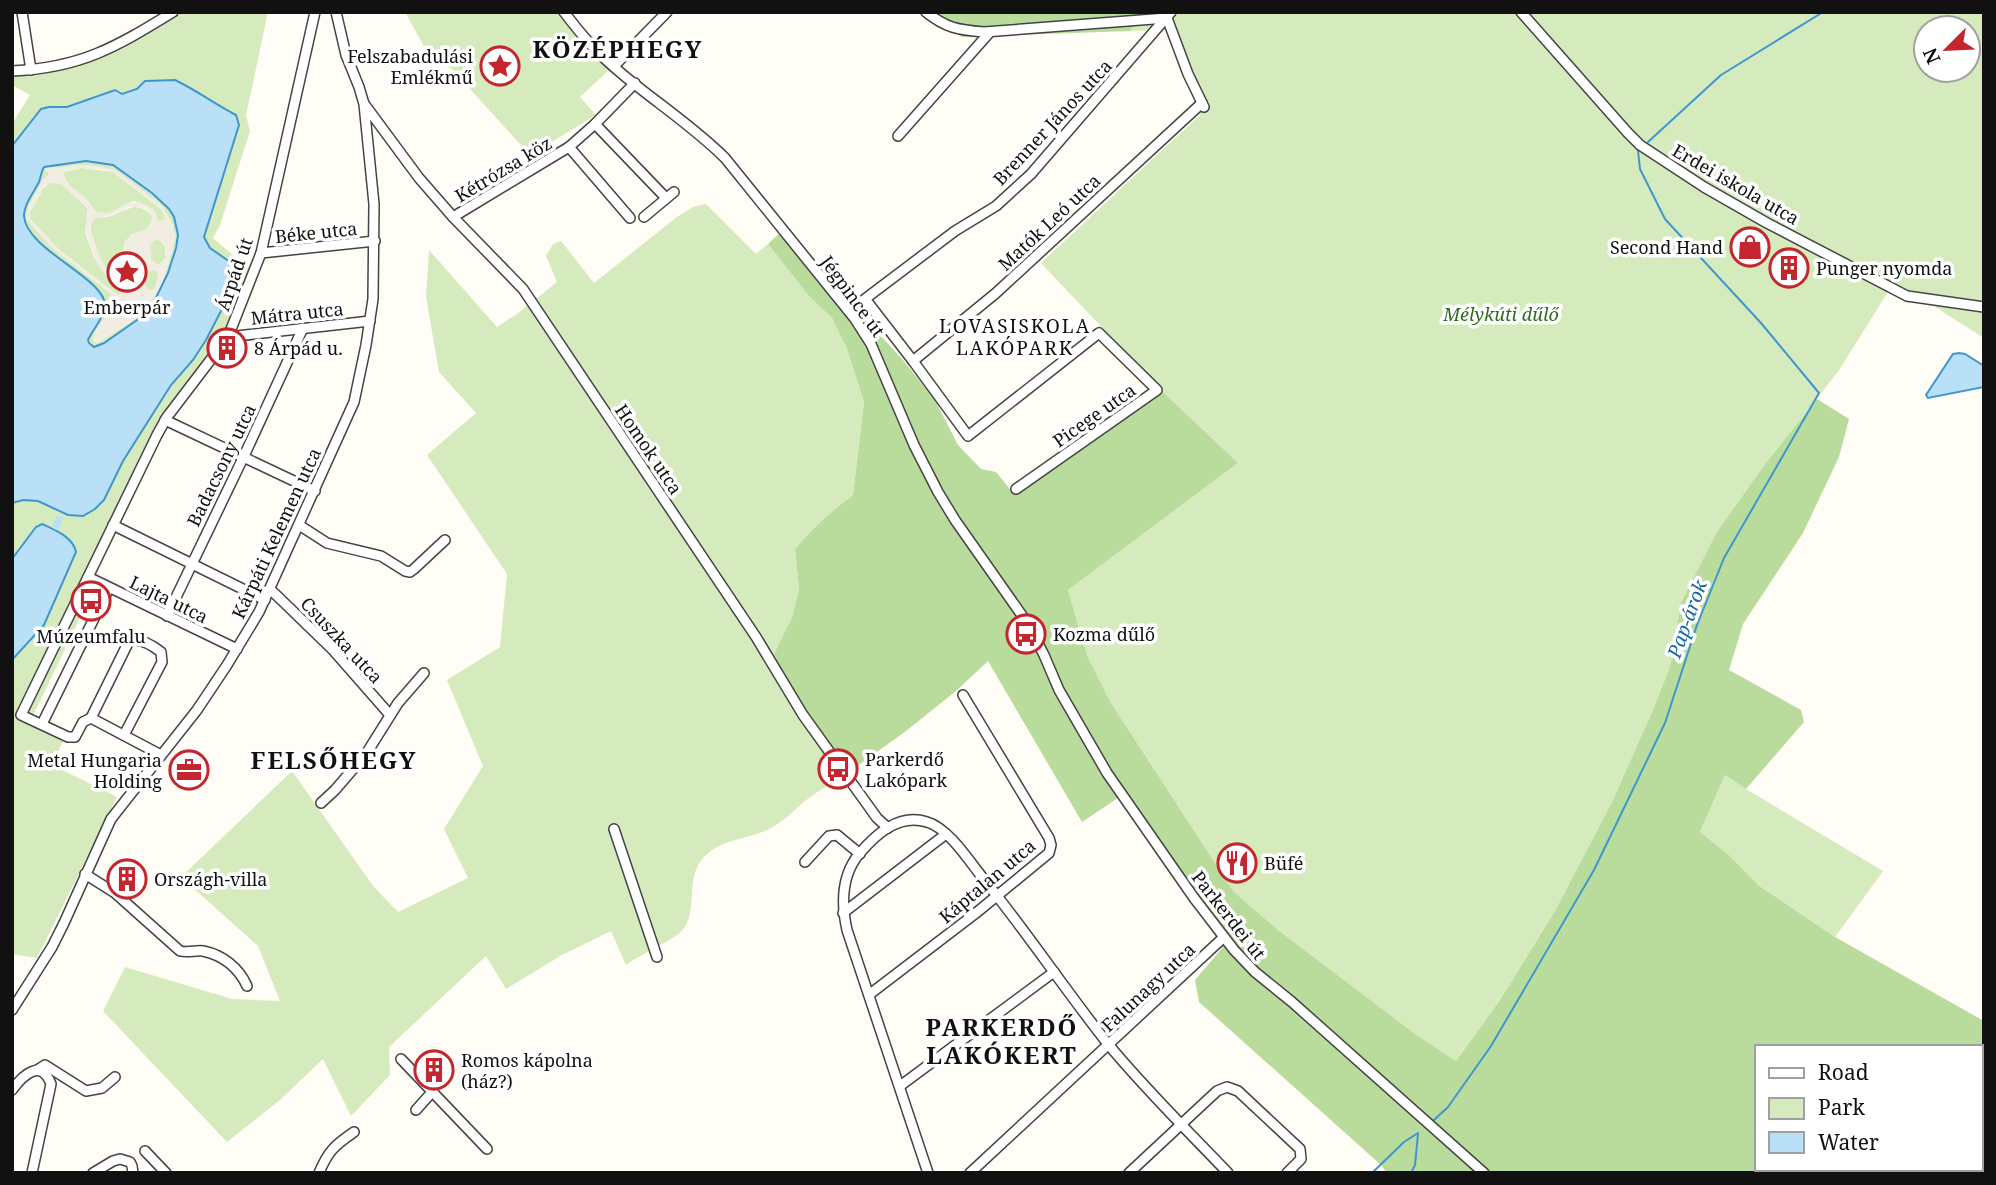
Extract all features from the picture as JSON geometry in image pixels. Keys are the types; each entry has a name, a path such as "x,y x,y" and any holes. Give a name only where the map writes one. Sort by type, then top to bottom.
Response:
{"street":[{"path":"22,12 31,70"},
{"path":"12,71 31,70 89,58 124,43 173,12"},
{"name":"Árpád út","path":"124,735 162,662 160,652 155,648 133,639 129,642 91,718 83,722 75,737 68,737 21,715 165,420 228,337 261,253 315,12"},
{"name":"Kárpáti Kelemen utca","path":"12,1010 52,947 111,818 198,709 265,600 354,402 373,299 374,204 364,104 345,55 336,12"},
{"name":"Jégpince út","path":"565,12 593,47 633,85 702,136 724,158 849,311 871,344 914,445 938,492 1028,624 1044,654"},
{"path":"614,66 667,12"},
{"path":"926,12 941,25 960,30 989,32 1169,15"},
{"name":"Erdei iskola utca","path":"1521,12 1640,145 1704,187 1908,296 1984,307"},
{"name":"Matók Leó utca","path":"914,361 996,293 1203,105 1188,74 1169,15"},
{"name":"Brenner János utca","path":"849,311 955,231 996,206 1031,174 1169,15"},
{"path":"898,136 989,32"},
{"name":"Kétrózsa köz","path":"453,217 569,147 633,85"},
{"name":"Homok utca","path":"364,104 407,163 453,217 523,289 756,637 803,715 877,818 888,828"},
{"path":"595,124 670,195 644,217"},
{"name":"Kétrózsa köz","path":"569,147 630,218"},
{"name":"Béke utca","path":"261,253 374,241"},
{"path":"866,300 914,361"},
{"name":"Mátra utca","path":"228,337 370,321"},
{"name":"Badacsony utca","path":"167,616 303,328"},
{"name":"Picege utca","path":"914,361 968,436 1099,333 1157,390 1017,489"},
{"path":"165,420 315,491"},
{"path":"113,525 265,600"},
{"path":"299,526 327,543 381,556 410,572 445,540"},
{"name":"Lajta utca","path":"88,578 237,649"},
{"path":"42,724 109,588"},
{"name":"Csuszka utca","path":"270,589 333,650 390,715"},
{"path":"80,593 102,603"},
{"name":"Parkerdei út","path":"1044,654 1059,690 1113,783 1224,937 1255,972 1483,1172"},
{"path":"321,803 366,754 390,715 424,673"},
{"name":"Káptalan utca","path":"870,994 1049,853 1049,838 963,695"},
{"path":"91,718 160,755"},
{"path":"928,1173 843,913 846,880 860,853 879,833 896,823 919,820 937,826 946,834 997,896 1109,1044 1228,1173"},
{"path":"614,829 657,957"},
{"path":"843,913 946,834"},
{"path":"805,862 832,835 837,835 860,853"},
{"path":"85,874 115,893 180,951 201,950 224,959 239,971 247,986"},
{"name":"Falunagy utca","path":"970,1173 1224,937"},
{"path":"900,1086 1054,972"},
{"path":"401,1059 487,1149"},
{"path":"12,1090 25,1075 45,1065 86,1090 102,1088 115,1077"},
{"path":"32,1173 51,1092 49,1077 37,1070"},
{"path":"1129,1173 1217,1091 1227,1087 1238,1091 1300,1149 1301,1159 1286,1173"},
{"path":"416,1110 433,1091"},
{"path":"319,1173 331,1148 354,1132"},
{"path":"145,1151 166,1173"},
{"path":"93,1173 120,1159 130,1162 133,1173"}],"green space":[{"path":"182,12 268,12 246,115 250,131 220,225 213,238 248,268 253,258 257,259 219,342 166,414 77,595 88,601 29,724 63,741 52,765 117,797 37,958 12,954 12,503 23,500 39,501 51,506 104,500 123,461 171,385 193,360 230,262 210,248 204,237 239,124 236,115 211,103 189,87 137,89 122,95 115,90 67,107 49,107 34,116 12,146 12,124 30,95 12,85 12,74 120,48"},
{"path":"405,12 561,12 610,69 580,97 596,115 530,155 452,69 431,59"},
{"path":"923,12 1142,12 1130,31 962,37"},
{"name":"Mélykúti dűlő","path":"1142,12 1984,12 1984,338 1910,291 1893,284 1839,370 1767,463 1682,603 1670,667 1612,802 1555,911 1500,1000 1456,1061 1414,1033 1278,930 1234,892 1111,703 1087,655 1068,590 1238,463 1162,391 1041,263 1200,115 1174,51 1169,30 1130,31"},
{"path":"86,161 113,165 140,184 169,209 174,217 178,235 168,273 153,304 143,315 94,347 88,340 104,311 102,295 38,240 28,228 24,216 27,203 44,167","holes":["96,166 115,170 162,206 173,226 174,235 163,281 153,298 142,310 142,314 111,335 94,334 109,311 111,294 50,246 26,218 29,206 44,178 48,176 47,167"]},
{"path":"81,168 113,172 161,209 164,220 157,220 155,212 134,201 111,212 97,212 64,177 64,172"},
{"path":"49,183 62,185 88,208 85,232 94,257 106,275 124,285 123,293 118,295 59,250 30,219 30,212 41,190"},
{"path":"706,204 756,254 768,244 808,295 832,318 847,349 864,402 853,495 822,520 795,549 799,589 792,617 774,654 845,775 810,797 772,827 726,843 704,857 695,873 688,920 680,933 666,942 626,965 611,931 562,955 506,989 486,956 389,1047 390,1075 351,1116 323,1059 280,1100 227,1142 103,1011 125,967 232,999 280,1001 258,946 181,877 292,771 373,886 398,912 468,878 444,829 483,766 447,680 500,647 507,574 427,455 476,413 439,372 426,297 429,250 497,327 557,282 546,256 553,244 561,241 594,283 677,217 693,207"},
{"path":"134,207 147,211 153,220 147,229 130,235 123,254 130,265 129,281 126,282 113,274 103,263 90,227 96,218"},
{"path":"787,226 935,400 958,445 981,469 996,472 1014,494 1162,391 1238,463 1068,590 1087,655 1111,703 1234,892 1278,930 1414,1033 1456,1061 1500,1000 1555,911 1612,802 1670,667 1681,603 1717,532 1766,463 1817,399 1849,419 1839,457 1803,533 1743,624 1729,670 1801,710 1804,722 1746,789 1725,775 1700,832 1729,855 1758,885 1835,937 1984,1021 1984,1173 1387,1173 1199,1002 1195,980 1223,947 1118,798 1082,822 988,661 906,731 845,775 799,701 774,654 792,617 799,589 795,549 822,520 853,495 864,402 847,349 832,318 808,295 768,244"},
{"path":"154,240 160,240 165,247 166,258 160,264 151,260 149,247"},
{"path":"141,267 148,271 156,270 159,274 155,288 151,291 143,281 136,280 133,275 135,270"},
{"path":"1725,775 1883,871 1835,937 1758,885 1729,855 1700,832"}],"shaded area":[{"path":"77,165 115,170 162,206 176,235 163,281 153,299 142,309 142,314 98,343 94,342 93,338 108,311 111,294 50,246 29,222 26,214 44,178 48,176 49,173 45,170 47,167","holes":["81,168 115,173 161,209 164,220 157,220 153,209 139,202 127,203 109,213 96,212 86,198 71,187 63,176 65,171","61,184 87,206 85,229 93,253 106,275 124,285 122,294 118,295 62,252 30,219 30,212 45,185","129,207 147,209 151,213 152,219 147,229 131,235 124,242 123,254 131,267 129,281 126,282 112,275 101,261 90,227 96,218 112,215","154,240 161,241 166,249 166,259 155,264 151,260 149,247","142,267 159,273 155,288 151,291 143,281 133,276 135,270"]}],"water":[{"path":"175,80 236,115 239,125 204,237 210,248 235,268 236,282 206,340 171,385 123,461 104,500 95,509 83,516 68,515 38,501 23,500 12,503 12,146 41,109 67,107 115,90 122,94 137,89 145,81","holes":["86,161 113,165 169,209 174,217 178,235 168,273 153,304 137,320 94,347 88,340 104,310 102,295 38,240 28,228 24,212 44,167"]},
{"path":"1959,353 1984,366 1984,387 1928,398 1926,395 1953,354"},
{"path":"42,524 67,538 76,552 44,625 12,660 12,559 36,527"}],"waterway":[{"name":"Pap-árok","path":"1648,142 1721,75 1823,12"},
{"name":"Pap-árok","path":"1434,1120 1448,1107 1491,1046 1594,870 1665,723 1697,625 1724,558 1819,393 1761,323 1665,219 1640,169 1638,151"},
{"path":"56,526 59,519"},
{"name":"Pap-árok","path":"1372,1173 1404,1142 1418,1133"},
{"path":"1411,1173 1415,1165 1418,1134"}],"place":[{"name":"Felszabadulási Emlékmű","path":"500,66"},
{"name":"Second Hand","path":"1750,247"},
{"name":"Punger nyomda","path":"1789,268"},
{"name":"Emberpár","path":"127,272"},
{"name":"8 Árpád u.","path":"227,348"},
{"name":"Múzeumfalu","path":"91,601"},
{"name":"Kozma dűlő","path":"1026,634"},
{"name":"Parkerdő Lakópark","path":"838,769"},
{"name":"Metal Hungaria Holding","path":"189,770"},
{"name":"Büfé","path":"1237,863"},
{"name":"Országh-villa","path":"127,879"},
{"name":"Romos kápolna (ház?)","path":"434,1070"}],"district":[{"name":"KÖZÉPHEGY","path":"618,48"},
{"name":"LOVASISKOLA LAKÓPARK","path":"1015,337"},
{"name":"FELSŐHEGY","path":"334,759"},
{"name":"PARKERDŐ LAKÓKERT","path":"1002,1040"}]}
